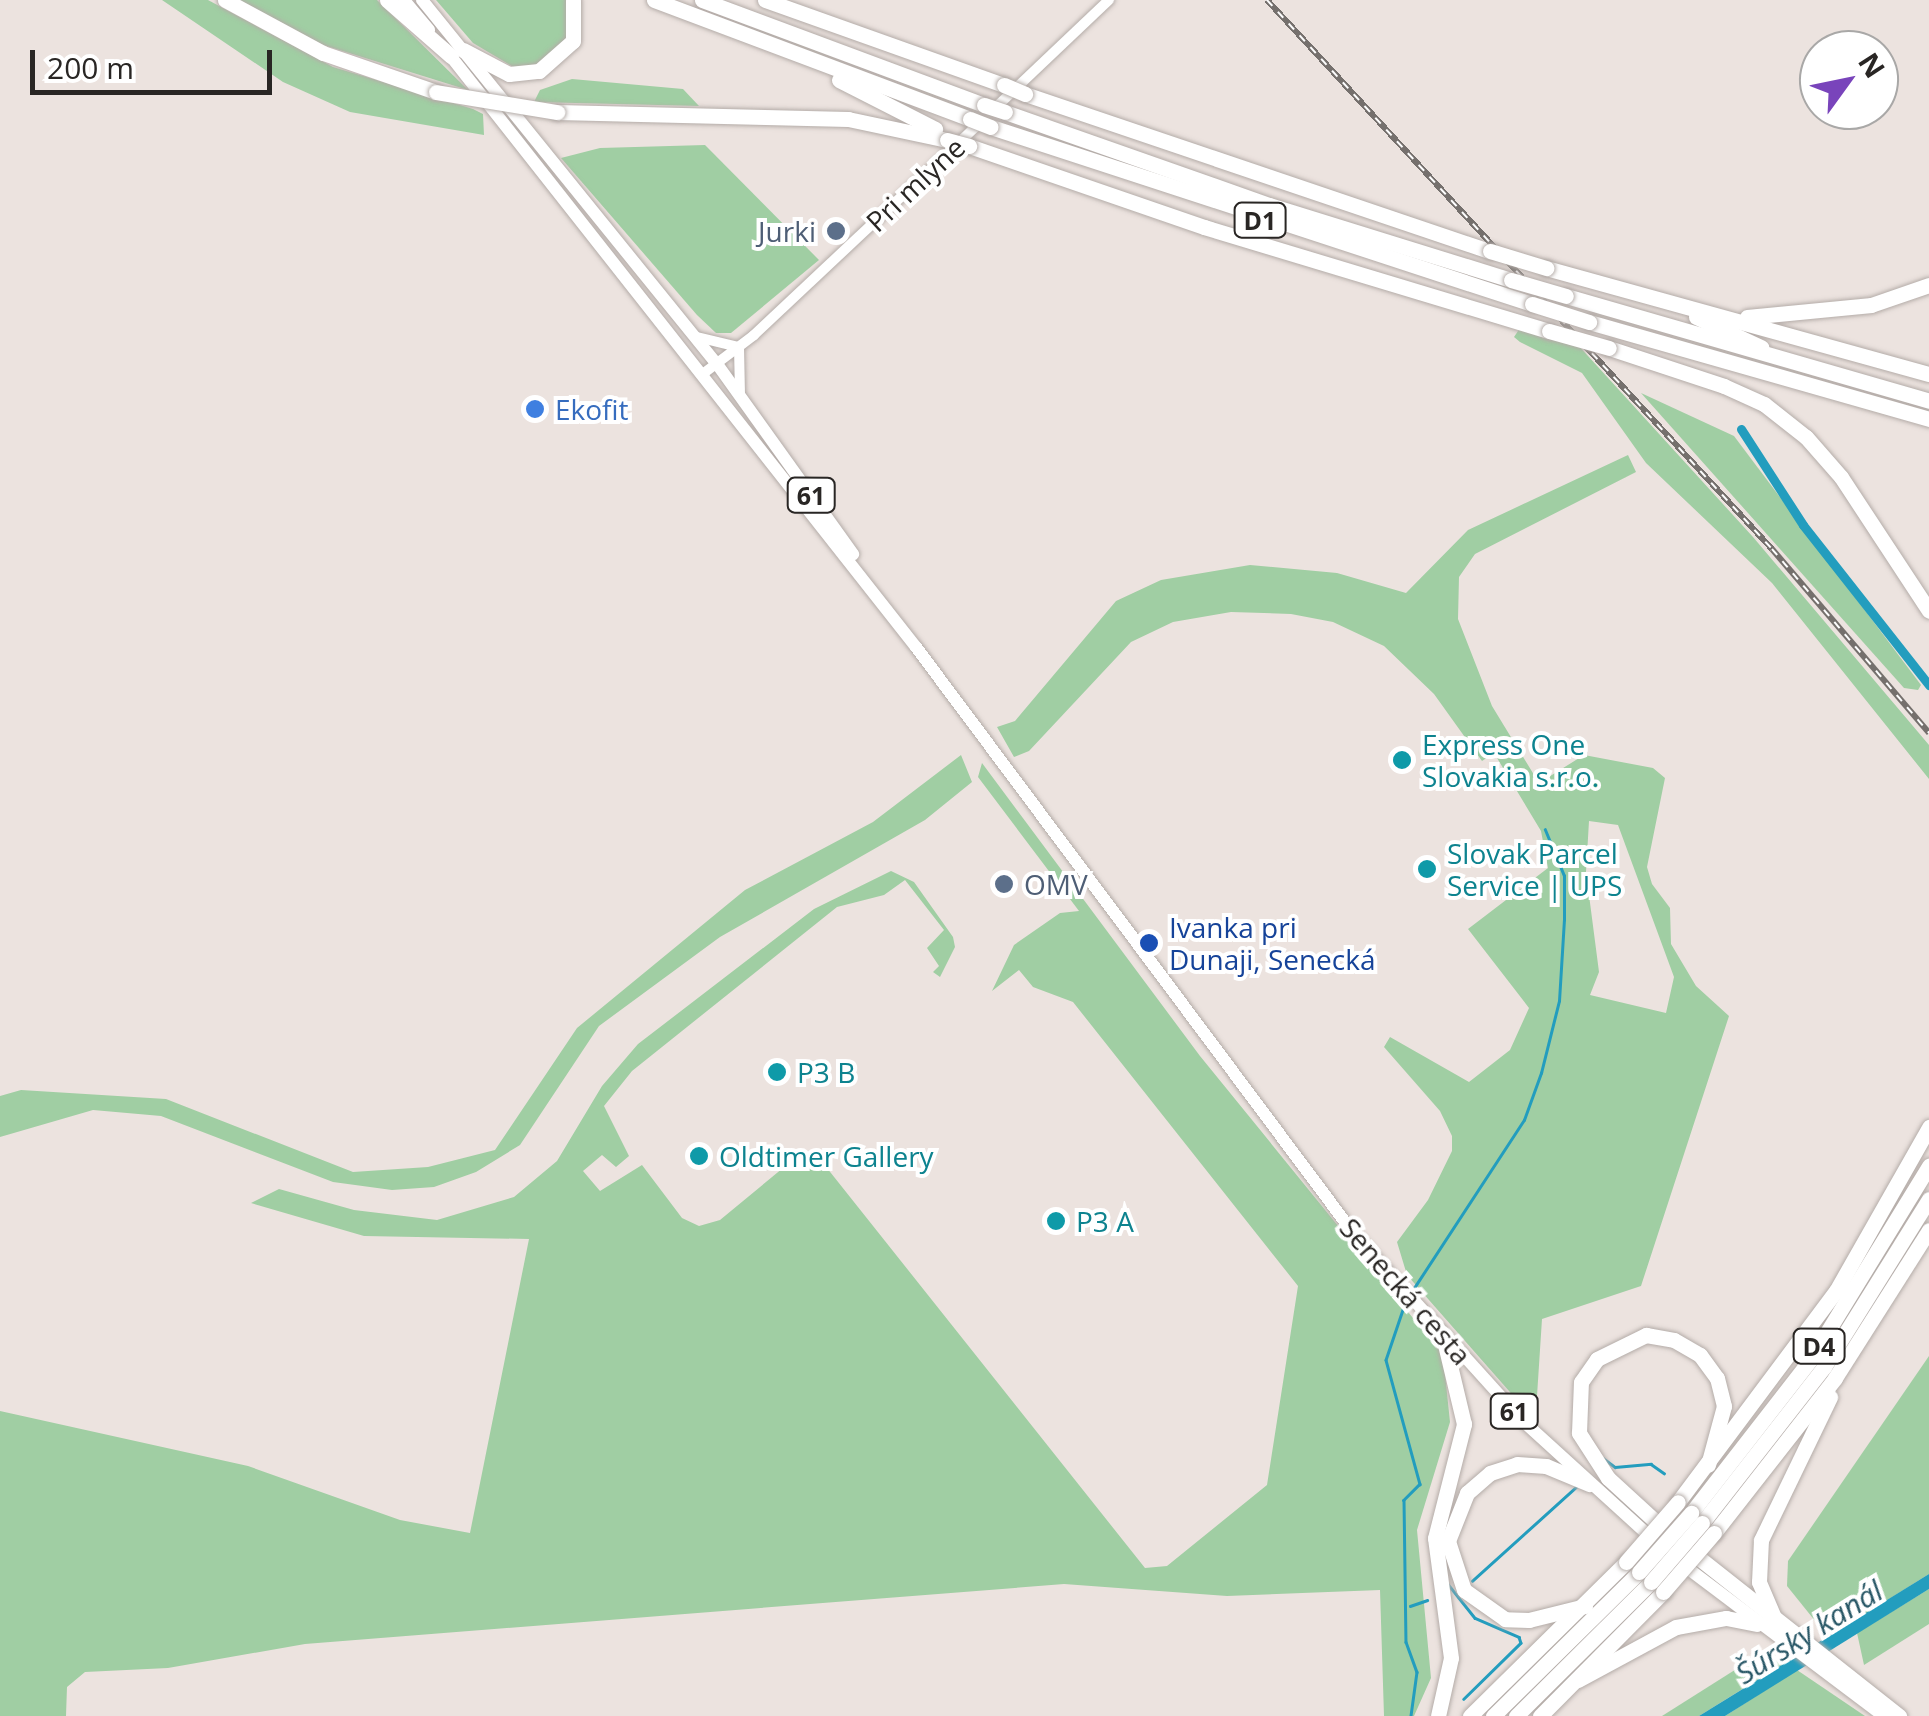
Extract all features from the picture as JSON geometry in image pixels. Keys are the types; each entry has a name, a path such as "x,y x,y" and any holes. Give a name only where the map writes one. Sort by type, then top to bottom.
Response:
{"highway":[{"path":"225,0 323,53 436,92 557,112 834,118 949,138"},
{"path":"387,0 457,53 509,74 539,71 573,41 573,0"},
{"name":"D1","path":"654,0 991,127 1589,322 1929,419"},
{"name":"D1","path":"702,0 1269,205 1929,401"},
{"path":"764,0 1025,94 1490,252 1929,374"},
{"path":"774,46 969,146 1204,227 1724,386 1792,426 1841,477 1926,605"},
{"path":"1721,316 1789,318 1871,305 1929,285"},
{"path":"1647,296 1816,370"},
{"path":"1608,348 1832,392"},
{"path":"1708,1465 1836,1291 1929,1127"},
{"name":"D4","path":"1696,1518 1810,1360 1929,1166"},
{"name":"D4","path":"1516,1716 1645,1577 1824,1367 1929,1199"},
{"path":"1899,1716 1790,1640 1775,1619 1760,1582 1761,1540 1854,1349 1929,1230"},
{"path":"1438,1716 1451,1658 1435,1538 1464,1424 1443,1336"},
{"path":"1696,1518 1724,1406 1717,1378 1700,1355 1674,1340 1646,1336 1597,1359 1576,1406 1592,1458 1676,1539 1775,1619"},
{"path":"1540,1716 1578,1680 1645,1577 1854,1349"},
{"path":"1588,1484 1546,1466 1517,1464 1490,1473 1467,1493 1448,1541 1464,1590 1505,1619 1529,1620 1584,1606 1645,1577"},
{"name":"D4","path":"1493,1716 1645,1577"},
{"path":"1470,1716 1584,1606"},
{"path":"1578,1680 1676,1627 1726,1618 1756,1624"}],"main road":[{"name":"61","path":"404,0 457,53 695,336 740,394 916,648"},
{"name":"61","path":"422,0 457,53 916,648"},
{"name":"Senecká cesta","path":"916,648 1290,1152 1408,1297 1588,1484 1756,1624 1790,1640"},
{"path":"1830,1669 1884,1716"}],"street":[{"name":"Pri mlyne","path":"704,373 740,346 1108,0"},
{"path":"695,336 740,346 740,394"}],"green space":[{"path":"162,0 208,0 333,67 473,109 483,114 484,135 350,112 283,82"},
{"path":"238,0 377,0 468,90 317,43"},
{"path":"436,0 567,0 570,34 540,64 515,68 473,43"},
{"path":"572,79 683,89 699,106 534,102 540,90"},
{"path":"705,145 819,260 731,333 716,333 697,315 561,158 600,148"},
{"path":"1520,328 1578,345 1753,537 1929,745 1929,779 1772,583 1646,463 1582,373 1520,342 1514,337"},
{"path":"1641,393 1734,436 1921,685 1918,690 1904,688"},
{"path":"1628,455 1636,472 1475,554 1459,577 1458,619 1492,706 1539,783 1584,755 1653,768 1665,778 1647,867 1652,884 1670,908 1671,944 1696,986 1729,1016 1641,1286 1542,1319 1537,1396 1516,1399 1407,1275 1397,1242 1428,1200 1452,1151 1452,1136 1440,1111 1384,1047 1390,1037 1469,1082 1510,1050 1529,1008 1468,929 1548,868 1541,831 1494,753 1482,761 1434,694 1384,646 1333,622 1291,614 1231,612 1173,622 1131,642 1029,751 1014,757 997,727 1015,721 1116,601 1161,580 1250,565 1337,573 1406,593 1468,530","holes":["1589,821 1618,825 1674,977 1666,1013 1590,995 1599,972 1586,872"]},
{"path":"961,755 972,782 925,820 720,937 599,1026 520,1145 476,1172 434,1187 392,1190 333,1182 161,1116 93,1110 0,1137 0,1096 21,1090 166,1099 353,1172 428,1167 495,1150 577,1028 745,890 873,822"},
{"path":"982,763 1200,1056 1443,1355 1450,1422 1417,1530 1431,1678 1414,1716 1384,1716 1380,1590 1227,1596 1064,1584 305,1644 168,1668 85,1672 67,1687 66,1716 0,1716 0,1411 248,1466 400,1520 470,1533 529,1239 364,1236 251,1203 279,1189 354,1210 437,1220 514,1197 557,1161 602,1086 638,1044 814,909 891,871 914,882 953,937 955,947 940,977 933,972 939,966 927,948 944,930 905,880 884,895 837,907 632,1071 604,1106 629,1156 616,1167 602,1155 583,1171 600,1191 642,1165 682,1218 699,1226 720,1220 800,1154 819,1158 1145,1568 1167,1566 1267,1485 1298,1286 1073,1002 1033,987 1019,970 992,991 1014,945 1060,913 1079,911 978,777"},
{"path":"1929,1356 1929,1574 1828,1637 1787,1586 1788,1561"},
{"path":"1929,1589 1929,1624 1864,1665 1857,1633"},
{"path":"1768,1649 1786,1662 1699,1716 1662,1716"},
{"path":"1797,1670 1865,1716 1725,1716"}],"water":[{"path":"1929,1574 1929,1589 1725,1716 1699,1716"}],"waterway":[{"path":"1741,429 1803,525 1929,685"},
{"path":"1412,1291 1524,1120 1541,1073 1559,1001 1564,920 1564,876 1545,830"},
{"path":"1407,1298 1386,1360 1420,1484 1404,1500 1406,1642 1417,1672 1411,1716"},
{"path":"1603,1458 1615,1467 1651,1464 1664,1473"},
{"path":"1472,1581 1577,1486"},
{"path":"1448,1584 1475,1618 1519,1637 1521,1643 1464,1699"},
{"path":"1410,1606 1427,1600"}],"railway":[{"path":"1267,0 1772,549 1929,733"}],"place":[{"name":"Jurki","path":"836,231"},
{"name":"Ekofit","path":"535,409"},
{"name":"Express One Slovakia s.r.o.","path":"1402,760"},
{"name":"Slovak Parcel Service | UPS","path":"1427,869"},
{"name":"OMV","path":"1004,884"},
{"name":"Ivanka pri Dunaji, Senecká","path":"1149,943"},
{"name":"P3 B","path":"777,1072"},
{"name":"Oldtimer Gallery","path":"699,1156"},
{"name":"P3 A","path":"1056,1221"}],"water label":[{"name":"Šúrsky kanál","path":"1809,1632"}]}
